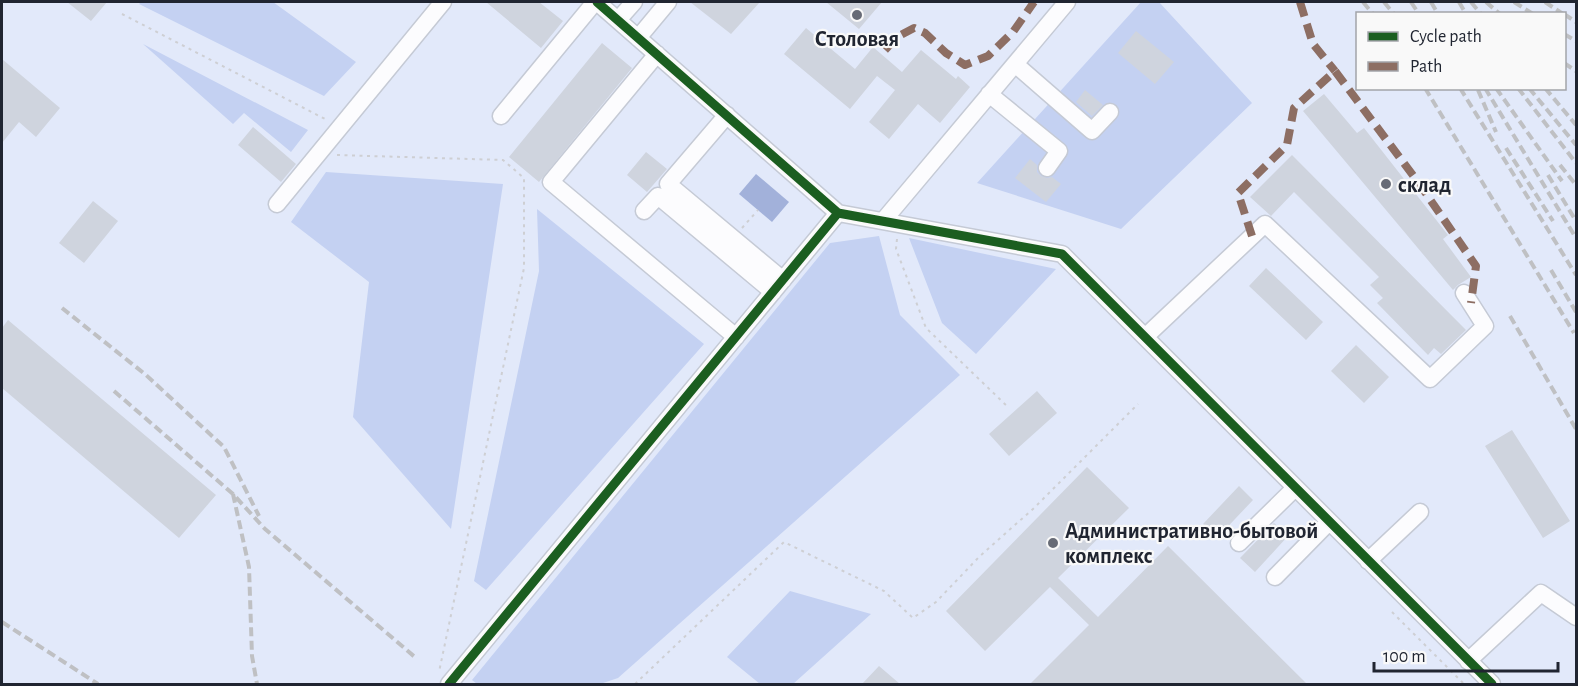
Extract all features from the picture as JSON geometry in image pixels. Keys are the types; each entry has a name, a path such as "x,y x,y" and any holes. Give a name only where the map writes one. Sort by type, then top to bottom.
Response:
{"street":[{"path":"277,204 442,2"},
{"path":"501,116 596,2 838,213 1062,254 1492,684"},
{"path":"618,20 634,2"},
{"path":"638,38 669,2"},
{"path":"891,223 989,94 1067,2"},
{"path":"657,54 551,182 736,337"},
{"path":"1015,64 1092,131 1110,112"},
{"path":"989,94 1059,151 1047,168"},
{"path":"727,116 668,184 733,239 778,286"},
{"path":"644,211 658,196 778,286"},
{"path":"449,682 838,213"},
{"path":"1145,337 1265,224 1430,379 1485,326 1464,293"},
{"path":"1239,543 1295,488"},
{"path":"1368,561 1420,512"},
{"path":"1275,577 1329,522"},
{"path":"1468,661 1540,593 1576,617"}],"path":[{"path":"122,14 340,127"},
{"path":"318,154 503,160 524,178 524,268 449,682"},
{"path":"733,239 758,210"},
{"path":"891,223 896,249 926,328 1009,408"},
{"path":"634,684 784,542 884,591 913,618 936,602 979,557 1034,508 1138,404"},
{"path":"1392,612 1464,684"}],"shaded area":[{"path":"2,2 1576,2 1576,684 2,684"},
{"path":"141,2 273,2 356,62 324,96 139,4"},
{"path":"1141,2 1159,2 1252,103 1121,229 977,183"},
{"path":"143,44 308,130 291,152 244,113 233,124"},
{"path":"326,172 503,184 451,529 353,417 369,282 291,222"},
{"path":"756,174 789,202 772,222 739,194"},
{"path":"537,209 704,344 486,590 474,581 539,271"},
{"path":"879,236 900,315 960,375 618,678 600,684 477,684 472,680 830,243"},
{"path":"909,238 1056,269 976,354 942,323"},
{"path":"790,591 871,614 793,684 760,684 727,657"}],"building":[{"path":"67,2 107,2 91,21"},
{"path":"486,2 539,2 563,21 541,48"},
{"path":"690,2 760,2 731,34"},
{"name":"Столовая","path":"826,2 882,2 859,29"},
{"path":"806,28 855,69 873,47 902,72 921,50 956,79 958,76 970,87 940,123 918,104 889,139 869,122 895,90 877,76 850,109 784,54"},
{"path":"1136,31 1174,62 1155,84 1118,53"},
{"path":"602,43 632,68 539,182 509,157"},
{"path":"2,59 60,108 36,137 19,122 2,143"},
{"path":"1085,90 1103,105 1092,116 1076,102"},
{"name":"склад","path":"1324,94 1357,133 1364,128 1448,235 1443,239 1471,277 1453,290 1303,111"},
{"path":"253,127 296,164 281,182 238,145"},
{"path":"646,152 667,169 647,192 627,175"},
{"path":"1292,155 1466,330 1441,354 1434,348 1428,355 1377,303 1383,298 1370,285 1379,277 1294,192 1271,216 1250,197"},
{"path":"1030,159 1037,165 1037,172 1041,176 1052,177 1061,184 1046,202 1015,178"},
{"path":"93,201 118,221 84,263 59,243"},
{"path":"1266,268 1323,322 1306,340 1249,286"},
{"path":"8,320 216,495 179,538 2,388 2,328"},
{"path":"1356,345 1389,377 1364,403 1331,371"},
{"path":"1037,391 1057,413 1009,456 989,434"},
{"path":"1512,430 1570,521 1543,538 1485,446"},
{"path":"1087,467 1129,508 1058,578 1098,617 1168,546 1307,684 1030,684 1089,625 1050,587 985,651 946,611"},
{"path":"1239,486 1253,500 1217,538 1203,524"},
{"path":"1274,523 1288,536 1255,572 1240,558"},
{"path":"879,666 900,684 862,684"}],"railway":[{"path":"1363,2 1371,12"},
{"path":"1384,2 1392,12"},
{"path":"1411,2 1418,12"},
{"path":"1431,2 1437,12"},
{"path":"1459,2 1465,12"},
{"path":"1471,2 1479,12"},
{"path":"1486,2 1498,12"},
{"path":"1514,2 1530,12"},
{"path":"1545,2 1560,12"},
{"path":"1566,15 1576,22"},
{"path":"1566,35 1576,41"},
{"path":"1566,64 1576,71"},
{"path":"1426,90 1574,333"},
{"path":"1461,90 1576,275"},
{"path":"1478,90 1496,132"},
{"path":"1486,90 1576,238"},
{"path":"1497,90 1562,181"},
{"path":"1520,90 1576,163"},
{"path":"1531,90 1576,145"},
{"path":"1547,90 1576,125"},
{"path":"1506,148 1553,221"},
{"path":"1560,165 1576,185"},
{"path":"1548,175 1576,221"},
{"path":"1551,270 1576,312"},
{"path":"62,308 146,375 224,447 259,516"},
{"path":"1510,316 1576,429"},
{"path":"114,391 233,494 265,529 416,658"},
{"path":"233,494 249,567 252,656 257,684"},
{"path":"2,622 98,684"}],"marked path":[{"path":"885,50 897,37 914,28 925,33 946,53 965,65 988,56 1013,32 1034,2"},
{"path":"1300,2 1313,44 1335,71"},
{"path":"1252,236 1238,193 1287,145 1294,108 1335,71 1418,182 1476,266 1471,303"}],"cycle path":[{"path":"597,2 838,213 1062,254 1492,684"},
{"path":"449,684 838,213"}],"place":[{"name":"Столовая","path":"857,15"},
{"name":"склад","path":"1386,184"},
{"name":"Административно-бытовой комплекс","path":"1053,543"}]}
